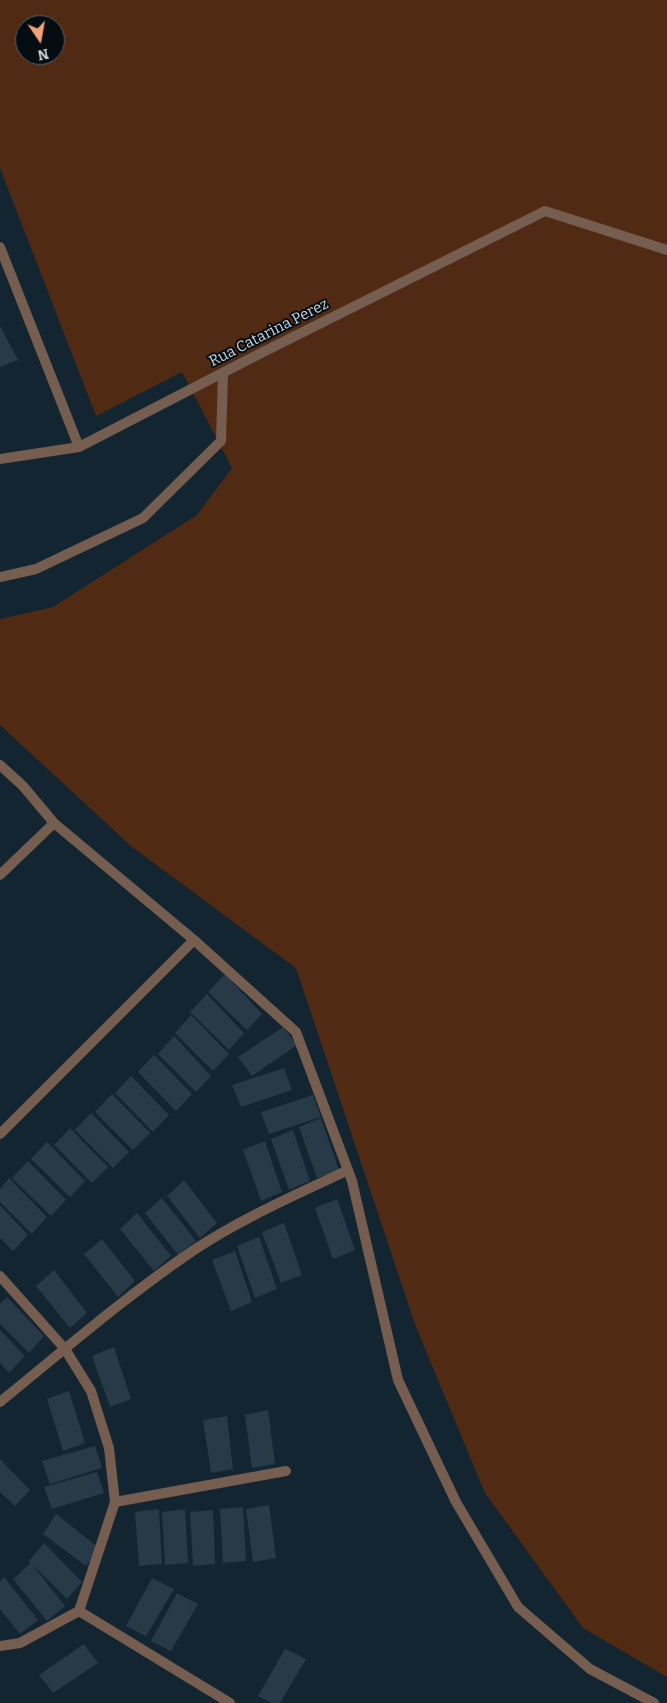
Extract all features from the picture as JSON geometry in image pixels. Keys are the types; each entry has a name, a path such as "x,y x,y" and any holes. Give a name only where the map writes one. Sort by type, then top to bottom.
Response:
{"street":[{"name":"Rua Catarina Perez","path":"0,459 79,446 545,211 667,250"},
{"path":"0,247 79,446"},
{"path":"0,577 36,569 143,518 221,441 223,374"},
{"path":"0,764 23,786 54,823 194,940 296,1032 348,1170 398,1380 456,1502 518,1607 590,1669 654,1703"},
{"path":"0,875 54,823"},
{"path":"0,1134 194,940"},
{"path":"0,1402 117,1307 194,1250 270,1207 348,1170"},
{"path":"0,1276 65,1349 92,1391 108,1448 115,1502 78,1611 20,1643 0,1646"},
{"path":"115,1502 286,1471"},
{"path":"78,1611 230,1703"}],"shaded area":[{"path":"0,0 667,0 667,1677 583,1628 485,1493 416,1327 296,968 132,847 0,725 0,619 53,607 197,515 232,468 182,372 96,416 0,168"}],"building":[{"path":"0,326 18,360 0,367"},
{"path":"225,974 262,1014 247,1030 208,992"},
{"path":"207,994 244,1033 229,1050 190,1012"},
{"path":"191,1015 229,1054 213,1071 175,1033"},
{"path":"283,1027 297,1045 252,1076 238,1057"},
{"path":"174,1036 211,1076 196,1092 158,1054"},
{"path":"154,1055 192,1094 176,1111 138,1072"},
{"path":"284,1068 292,1090 241,1107 232,1085"},
{"path":"131,1076 169,1115 153,1132 115,1093"},
{"path":"112,1094 150,1133 133,1150 95,1112"},
{"path":"313,1095 321,1117 269,1134 261,1112"},
{"path":"91,1113 129,1152 113,1168 75,1130"},
{"path":"321,1118 339,1170 317,1178 299,1127"},
{"path":"70,1128 108,1167 92,1183 54,1145"},
{"path":"293,1130 310,1181 289,1190 271,1139"},
{"path":"265,1141 282,1192 261,1201 243,1150"},
{"path":"47,1142 85,1181 70,1197 31,1159"},
{"path":"28,1161 66,1200 51,1216 12,1178"},
{"path":"9,1178 47,1217 32,1234 0,1202 0,1189"},
{"path":"184,1180 217,1223 200,1238 167,1196"},
{"path":"162,1198 196,1241 178,1255 145,1213"},
{"path":"337,1199 355,1250 333,1259 315,1208"},
{"path":"0,1205 28,1235 13,1251 0,1238"},
{"path":"137,1213 171,1256 154,1271 120,1229"},
{"path":"284,1223 302,1275 281,1283 262,1232"},
{"path":"259,1237 277,1289 255,1298 237,1246"},
{"path":"102,1239 135,1281 118,1297 84,1254"},
{"path":"235,1251 252,1302 231,1311 212,1260"},
{"path":"54,1270 87,1313 70,1328 36,1286"},
{"path":"7,1297 44,1336 29,1353 0,1324 0,1304"},
{"path":"0,1330 25,1356 9,1373 0,1363"},
{"path":"114,1347 131,1399 110,1407 92,1356"},
{"path":"69,1391 85,1443 63,1451 47,1399"},
{"path":"268,1410 275,1464 252,1468 245,1415"},
{"path":"227,1416 233,1469 211,1473 203,1420"},
{"path":"95,1446 102,1468 50,1484 42,1461"},
{"path":"0,1459 30,1490 15,1506 0,1492"},
{"path":"97,1472 104,1493 52,1509 44,1487"},
{"path":"269,1505 276,1558 253,1562 246,1509"},
{"path":"243,1507 246,1561 223,1563 220,1509"},
{"path":"159,1509 162,1564 139,1566 135,1512"},
{"path":"185,1509 188,1563 165,1565 162,1512"},
{"path":"213,1510 215,1564 193,1566 190,1512"},
{"path":"56,1514 99,1548 86,1566 43,1534"},
{"path":"44,1543 82,1582 67,1599 29,1561"},
{"path":"31,1563 65,1606 47,1621 13,1579"},
{"path":"4,1577 38,1620 20,1634 0,1609 0,1581"},
{"path":"152,1578 174,1589 146,1636 126,1626"},
{"path":"177,1593 198,1604 171,1651 151,1641"},
{"path":"84,1644 98,1663 53,1693 39,1675"},
{"path":"285,1649 306,1659 280,1703 272,1703 258,1696"}]}
